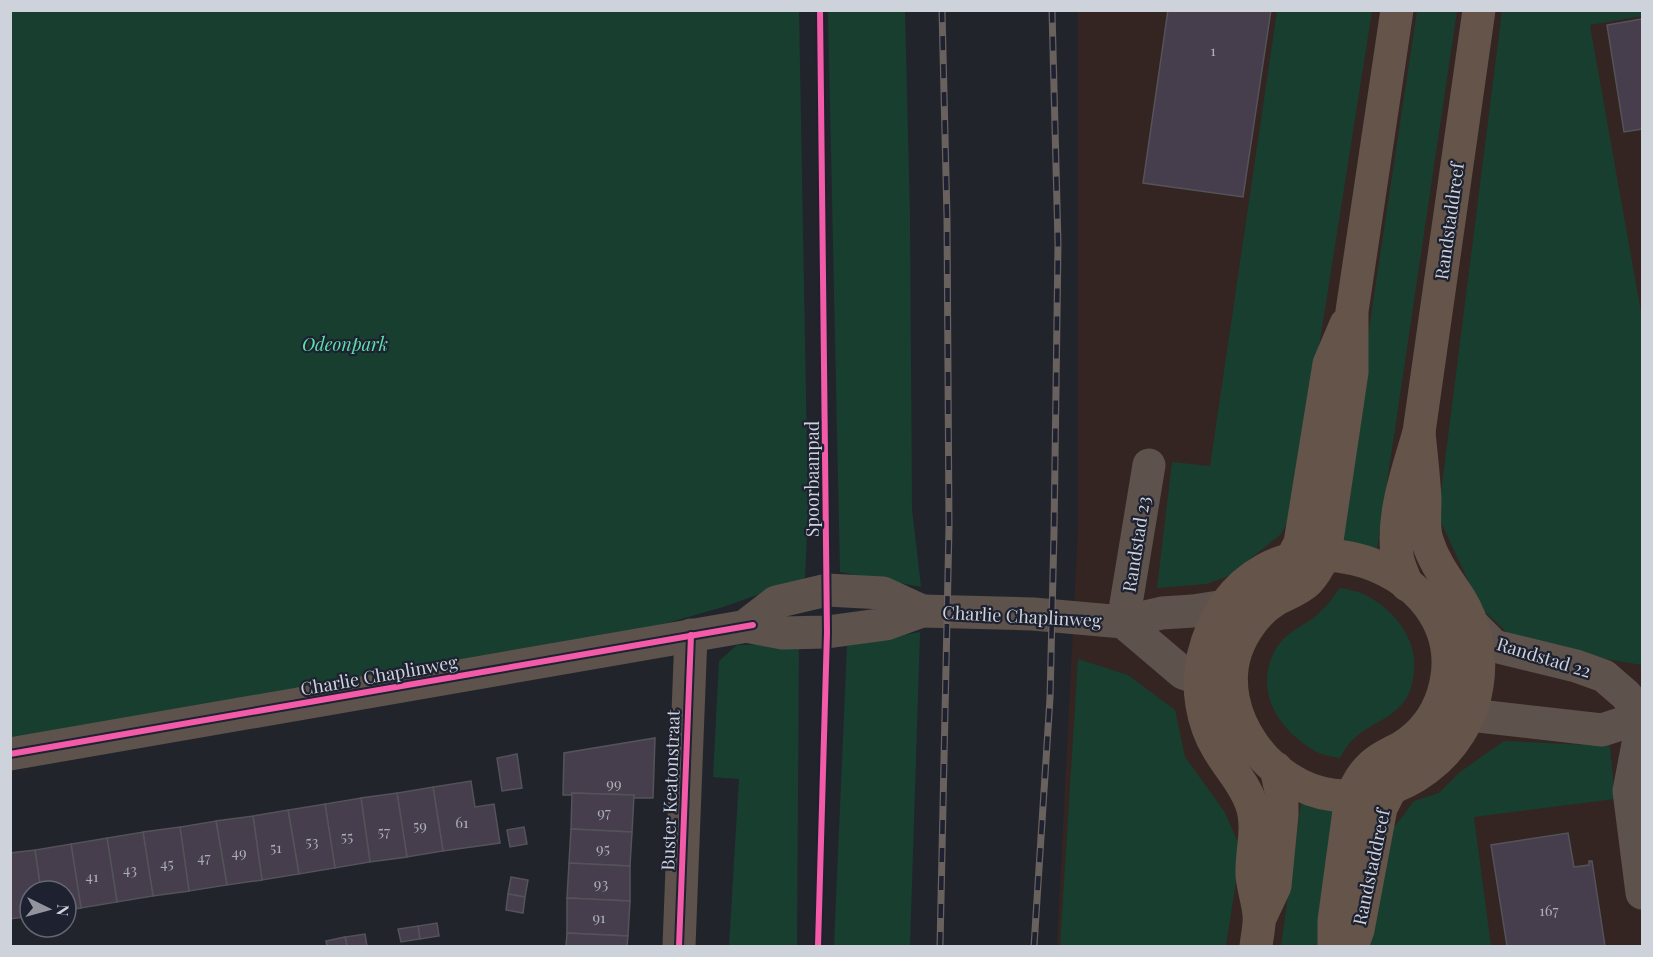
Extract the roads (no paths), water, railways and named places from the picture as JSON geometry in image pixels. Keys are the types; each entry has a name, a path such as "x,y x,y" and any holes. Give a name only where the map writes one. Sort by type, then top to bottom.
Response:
{"main road":[{"path":"1325,554 1352,372 1352,311 1396,10"},
{"name":"Randstaddreef","path":"1407,585 1397,557 1396,530 1404,487 1419,432 1479,10"},
{"path":"1292,558 1300,543 1329,364 1352,311"},
{"name":"Randstaddreef","path":"1325,554 1316,572 1307,582 1274,601 1258,615 1245,632 1236,652 1232,673 1232,695 1237,716 1246,735 1276,768 1293,780 1331,795 1352,796 1372,793 1391,788 1426,770 1441,757 1454,742 1470,716 1477,687 1479,665 1477,643 1471,622 1436,563 1426,538 1419,432"},
{"path":"1258,932 1252,874 1256,824 1254,814 1245,788 1217,749 1206,724 1201,702 1200,679 1207,641 1225,606 1254,576 1292,558 1325,554 1342,556 1368,563 1392,575 1422,598 1435,615 1443,634 1447,654 1447,676 1442,696 1433,716 1420,733 1371,766 1359,780 1352,796"},
{"path":"1447,654 1479,665"},
{"path":"1200,679 1232,695"},
{"path":"1258,932 1275,886 1282,815 1282,796 1276,768"},
{"name":"Randstaddreef","path":"1352,946 1358,930 1381,808 1391,788"},
{"name":"Randstaddreef","path":"1334,946 1334,921 1352,796"}],"street":[{"name":"Randstad 23","path":"1123,622 1149,465"},
{"name":"Charlie Chaplinweg","path":"10,754 749,625 783,633 827,632 886,624 922,611 1033,614 1123,622 1162,613 1225,606"},
{"name":"Charlie Chaplinweg","path":"1123,622 1183,673 1200,679"},
{"name":"Randstad 22","path":"1471,622 1494,646 1576,666 1604,676 1626,695 1642,716"},
{"name":"Buster Keatonstraat","path":"679,946 691,635"},
{"name":"Randstad 22","path":"1479,665 1602,694 1642,716"},
{"path":"1470,716 1602,730 1642,716"},
{"path":"1642,723 1629,791 1642,893"}],"railway":[{"path":"940,946 949,527 947,218 942,10"},
{"path":"1034,946 1050,698 1054,533 1058,244 1052,10"}],"park label":[{"name":"Odeonpark","path":"345,344"}]}
